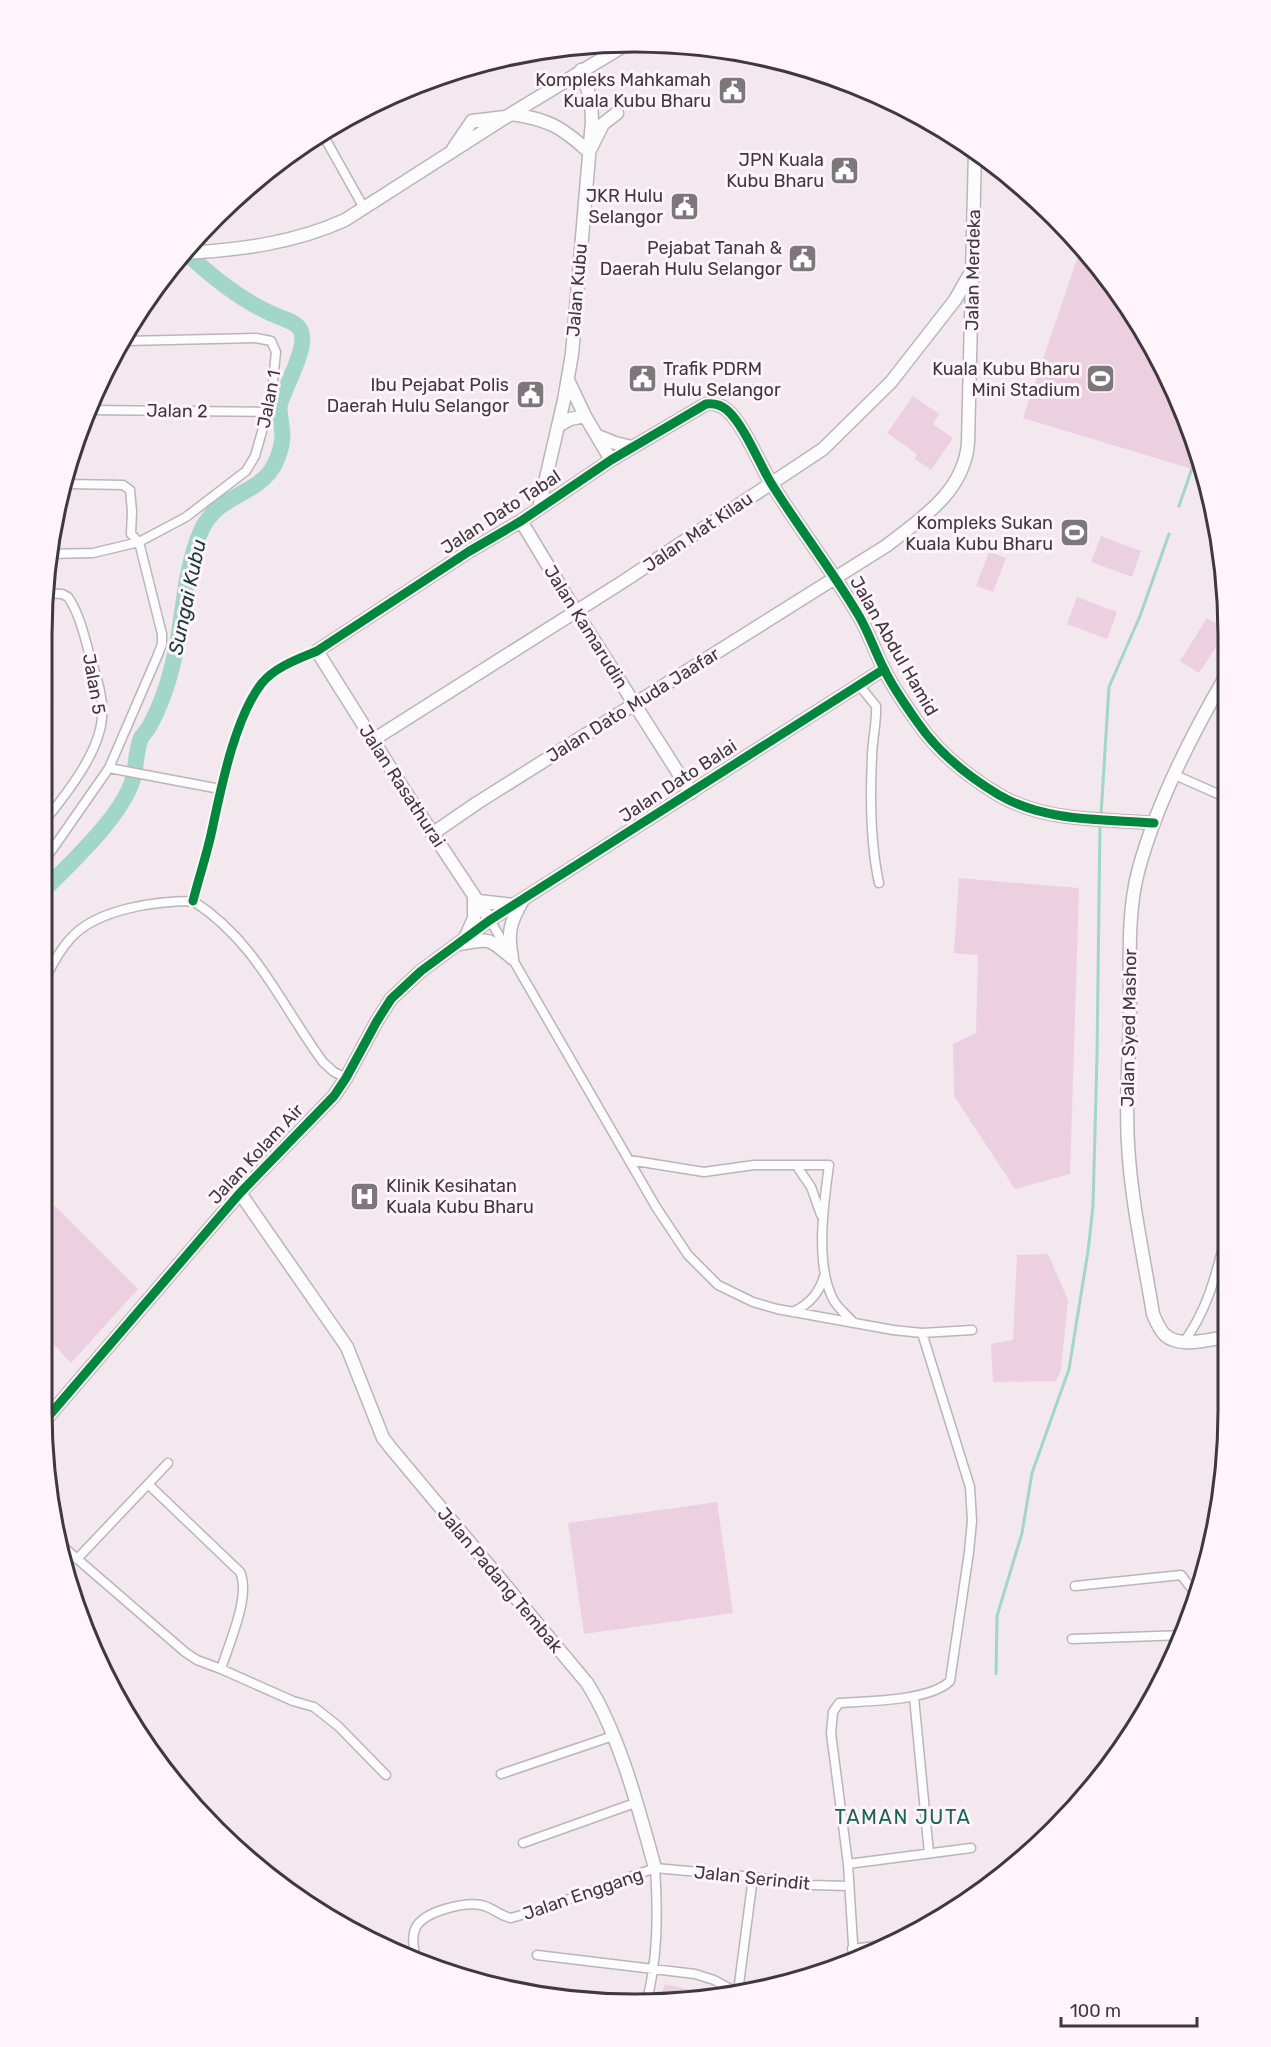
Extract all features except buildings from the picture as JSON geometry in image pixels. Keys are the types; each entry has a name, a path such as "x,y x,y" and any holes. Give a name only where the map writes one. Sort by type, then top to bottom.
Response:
{"street":[{"path":"508,115 611,53"},
{"name":"Jalan Kubu","path":"539,508 568,380 589,152 591,100 581,70"},
{"path":"196,252 277,242 324,229 364,208 449,154 472,121 508,115 535,117 559,127 589,152 603,124 616,113"},
{"path":"327,142 364,208"},
{"name":"Jalan Merdeka","path":"835,578 886,546 932,511 959,477 965,463 968,443 973,301 975,162"},
{"name":"Jalan Mat Kilau","path":"372,740 576,612 823,449 891,382 955,300 973,268"},
{"path":"955,300 973,301"},
{"name":"Jalan 1","path":"58,554 99,552 139,542 186,517 246,471 255,456 268,412 276,371 276,352 272,341 256,338 133,341"},
{"path":"568,380 585,416 611,460"},
{"name":"Jalan Abdul Hamid","path":"706,404 713,403 728,410 738,424 771,483 835,578 868,633 884,669 919,725 964,771 998,794 1033,811 1089,819 1154,823"},
{"name":"Jalan Dato Tabal","path":"317,651 472,550 521,521 611,460 706,404"},
{"name":"Jalan 2","path":"98,410 268,412"},
{"path":"558,426 570,419 585,416"},
{"path":"598,436 632,447"},
{"path":"52,849 109,768 162,644 161,625 139,542 131,534 130,490 123,485 72,484"},
{"name":"Jalan Kamarudin","path":"521,521 691,793"},
{"name":"Jalan Dato Muda Jaafar","path":"432,834 477,803 835,578"},
{"name":"Jalan 5","path":"52,812 68,793 88,760 103,717 97,678 80,619 68,597 54,594"},
{"path":"193,901 212,832 220,789 246,711 263,682 277,670 317,651"},
{"name":"Jalan Rasathurai","path":"317,651 432,834 490,920"},
{"name":"Jalan Dato Balai","path":"490,920 884,669"},
{"path":"860,685 876,706 872,755 872,804 873,850 879,882"},
{"name":"Jalan Syed Mashor","path":"1184,1342 1166,1337 1153,1314 1130,1176 1128,1141 1131,949 1134,893 1139,868 1154,823 1207,708 1218,689"},
{"path":"109,768 220,789"},
{"path":"1175,775 1218,794"},
{"path":"466,937 474,918 476,899 518,902 509,933 512,958"},
{"path":"52,966 70,938 110,914 151,904 193,901 226,925 263,969 323,1062 334,1072 346,1078"},
{"path":"490,920 656,1207 688,1256 718,1285 753,1302 793,1312 893,1330 922,1333 972,1330"},
{"name":"Jalan Kolam Air","path":"52,1412 240,1193 334,1096 391,999 421,971 490,920"},
{"path":"454,945 486,939 493,941 512,958"},
{"path":"629,1160 704,1172 754,1165 829,1165 823,1221 825,1274 832,1296 853,1322"},
{"path":"796,1165 811,1187 823,1221"},
{"name":"Jalan Padang Tembak","path":"240,1193 347,1347 383,1438 587,1683 607,1719 655,1868 657,1935 648,1994"},
{"path":"1184,1342 1209,1297 1218,1265"},
{"path":"793,1312 815,1298 825,1274"},
{"path":"853,1952 848,1864 831,1733 833,1712 839,1703 914,1697 946,1685 950,1681 972,1521 970,1487 966,1470 922,1333"},
{"path":"1184,1342 1218,1338"},
{"path":"77,1559 168,1463"},
{"path":"148,1484 240,1572 243,1578 242,1600 221,1669"},
{"path":"70,1553 185,1652 197,1660 284,1697 314,1707 338,1726 386,1775"},
{"path":"1076,1586 1180,1575 1191,1588"},
{"path":"1072,1639 1174,1635"},
{"path":"914,1697 929,1853"},
{"path":"501,1774 613,1736"},
{"path":"523,1843 635,1803"},
{"path":"848,1864 971,1848"},
{"name":"Jalan Serindit","path":"655,1868 753,1876 811,1885 849,1886"},
{"name":"Jalan Enggang","path":"416,1952 414,1933 423,1918 432,1913 451,1907 481,1905 511,1918 542,1910 655,1868"},
{"path":"740,1985 753,1876"},
{"path":"852,1949 864,1947"},
{"path":"537,1955 694,1974 726,1987"}],"green space":[{"name":"Kuala Kubu Bharu Mini Stadium","path":"1078,256 1120,312 1140,344 1174,412 1194,470 1023,418"},
{"path":"913,396 939,414 933,424 953,438 931,470 915,459 917,454 887,433"},
{"path":"1101,536 1141,551 1132,577 1091,562"},
{"path":"989,552 1006,558 993,592 976,586"},
{"path":"1077,597 1117,612 1107,639 1067,624"},
{"path":"1207,618 1218,624 1218,644 1199,673 1180,661"},
{"path":"959,878 1079,888 1070,1174 1015,1189 954,1096 953,1044 976,1033 978,955 954,953"},
{"path":"52,1203 138,1289 71,1363 52,1342"},
{"path":"1048,1254 1068,1300 1061,1370 1056,1381 993,1382 991,1344 1013,1340 1017,1255"},
{"path":"717,1502 733,1613 584,1634 568,1523"},
{"path":"665,1984 696,1991 674,1993 662,1993"}],"waterway":[{"name":"Sungai Kubu","path":"52,882 107,823 132,782 139,743 157,712 171,671 187,579 201,531 208,519 224,504 261,481 269,473 281,447 280,404 299,357 301,331 292,322 239,296 193,259"},
{"path":"1179,506 1193,465"},
{"path":"1101,815 1109,687 1140,616 1169,534"},
{"path":"996,1674 997,1616 1022,1533 1032,1473 1069,1369 1088,1251 1093,1206 1100,822"}],"cycle path":[{"path":"193,901 230,754 252,697 267,677 287,664 317,651 468,552 521,521 611,460 706,404 717,404 724,408 739,425 771,483 859,616 896,690 926,734 945,754 965,772 999,795 1035,810 1075,818 1154,823"},
{"path":"52,1412 240,1193 334,1096 391,999 421,971 490,920 884,669"}],"place":[{"name":"Kompleks Mahkamah Kuala Kubu Bharu","path":"732,90"},
{"name":"JPN Kuala Kubu Bharu","path":"845,170"},
{"name":"JKR Hulu Selangor","path":"684,206"},
{"name":"Pejabat Tanah & Daerah Hulu Selangor","path":"803,258"},
{"name":"Trafik PDRM Hulu Selangor","path":"642,379"},
{"name":"Kuala Kubu Bharu Mini Stadium","path":"1101,379"},
{"name":"Ibu Pejabat Polis Daerah Hulu Selangor","path":"530,395"},
{"name":"Kompleks Sukan Kuala Kubu Bharu","path":"1074,533"},
{"name":"Klinik Kesihatan Kuala Kubu Bharu","path":"365,1196"}],"district":[{"name":"TAMAN JUTA","path":"903,1817"}]}
